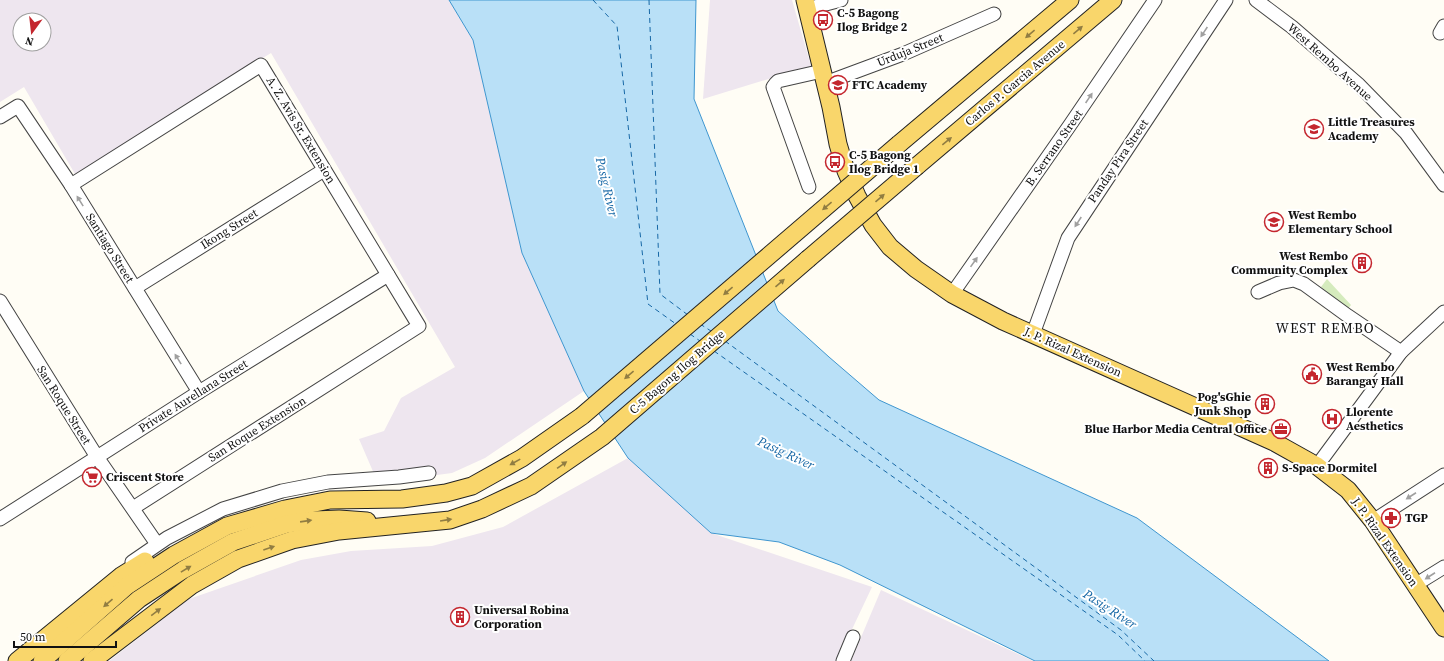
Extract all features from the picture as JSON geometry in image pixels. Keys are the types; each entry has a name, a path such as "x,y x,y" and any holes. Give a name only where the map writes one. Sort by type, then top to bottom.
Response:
{"main road":[{"path":"42,661 128,586 174,555 227,526 285,509 330,500 402,498 446,493 472,486 522,458 582,416 899,144 1070,0"},
{"name":"Carlos P. Garcia Avenue","path":"917,166 1113,0"},
{"name":"J. P. Rizal Extension","path":"806,4 831,107 838,144 846,171 857,196 882,239 902,258 952,294 1003,320 1274,442 1317,466 1348,490 1373,521 1444,628"},
{"name":"C-5 Bagong Ilog Bridge","path":"407,525 450,520 482,509 531,486 602,437 917,166"},
{"path":"22,656 121,576 171,545 225,516 282,499 327,491 402,498"},
{"path":"67,661 139,599 183,570 233,542 287,524 314,520 339,518 407,525"},
{"path":"92,661 192,584 238,559 292,540 339,532 407,525"}],"street":[{"path":"806,4 841,0"},
{"name":"B. Serrano Street","path":"952,294 1066,132 1155,0"},
{"name":"Panday Pira Street","path":"1034,334 1068,238 1226,0"},
{"name":"West Rembo Avenue","path":"1256,0 1292,27 1359,85 1406,134 1444,185"},
{"name":"Urduja Street","path":"809,187 773,87 776,83 824,77 903,54 994,14"},
{"name":"A. Z. Avis Sr. Extension","path":"71,186 261,65 419,326"},
{"name":"Santiago Street","path":"0,117 18,106 71,186 199,392"},
{"name":"Ikong Street","path":"135,288 324,170"},
{"name":"Private Aurellana Street","path":"0,519 388,274"},
{"path":"1258,292 1294,280 1304,284 1401,352"},
{"name":"San Roque Street","path":"0,301 97,457 132,508"},
{"path":"1317,466 1401,352 1444,312"},
{"name":"San Roque Extension","path":"132,508 419,326"},
{"path":"22,656 36,635 116,573 167,538 223,509 282,491 328,482 399,477 429,473"},
{"path":"1373,521 1444,475"},
{"path":"132,508 157,544"},
{"path":"1415,585 1444,567"},
{"path":"843,661 854,637"}],"shaded area":[{"path":"0,0 449,0 473,40 522,253 584,391 485,458 452,473 378,483 359,439 384,431 401,398 455,367 271,53 75,174 24,87 0,102"},
{"path":"710,0 792,0 811,66 703,99"},
{"path":"628,458 711,533 872,587 837,661 109,661 189,599 301,560 351,551 432,546 503,527"},
{"path":"881,590 1033,661 851,661"}],"green space":[{"path":"1327,279 1351,305 1347,310 1321,287"}],"water":[{"name":"Pasig River","path":"449,0 696,0 694,99 778,311 879,400 1137,518 1329,661 1035,661 840,565 779,542 711,533 628,458 584,391 522,253 473,40"}],"ferry route":[{"path":"593,0 617,26 648,304 676,324"},
{"path":"649,0 660,294 688,315"},
{"path":"700,324 711,331"},
{"path":"690,334 700,341"},
{"path":"725,341 1121,630 1154,661"},
{"path":"714,351 1118,635 1145,661"}],"place":[{"name":"C-5 Bagong Ilog Bridge 2","path":"823,20"},
{"name":"FTC Academy","path":"838,85"},
{"name":"Little Treasures Academy","path":"1314,129"},
{"name":"C-5 Bagong Ilog Bridge 1","path":"835,162"},
{"name":"West Rembo Elementary School","path":"1274,222"},
{"name":"West Rembo Community Complex","path":"1362,263"},
{"name":"West Rembo Barangay Hall","path":"1312,374"},
{"name":"Pog'sGhie Junk Shop","path":"1265,404"},
{"name":"Llorente Aesthetics","path":"1332,419"},
{"name":"Blue Harbor Media Central Office","path":"1281,429"},
{"name":"S-Space Dormitel","path":"1268,468"},
{"name":"Criscent Store","path":"92,477"},
{"name":"TGP","path":"1391,518"},
{"name":"Universal Robina Corporation","path":"460,617"}],"district":[{"name":"WEST REMBO","path":"1325,328"}]}
